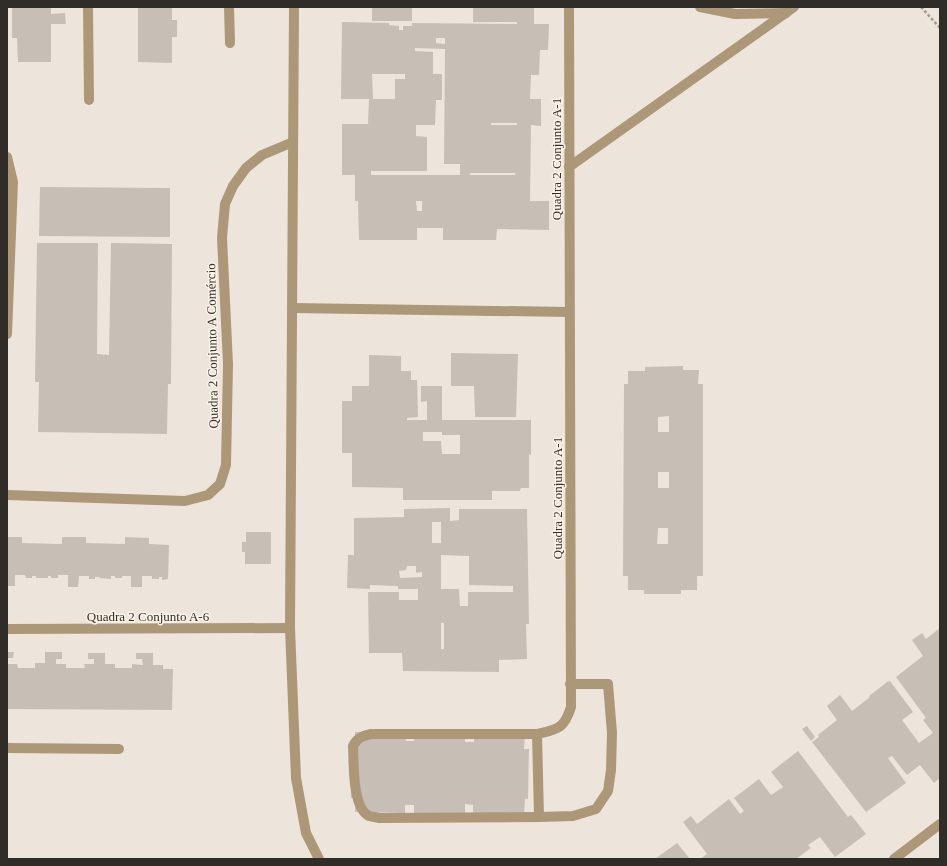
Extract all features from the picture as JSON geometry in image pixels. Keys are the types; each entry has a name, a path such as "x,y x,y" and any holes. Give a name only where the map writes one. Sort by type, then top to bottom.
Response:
{"street":[{"path":"88,7 88,100"},
{"path":"229,7 230,43"},
{"path":"294,7 290,628 296,778 306,832 319,859"},
{"name":"Quadra 2 Conjunto A-1","path":"539,817 379,818 369,816 361,808 357,797 353,746 356,739 362,735 371,734 537,734 556,730 566,721 571,707 568,7"},
{"path":"700,7 735,14 790,10"},
{"path":"569,167 790,10"},
{"name":"Quadra 2 Conjunto A Comércio","path":"7,495 185,501 208,495 220,484 226,465 228,364 222,238 225,204 233,186 246,168 262,155 293,142"},
{"path":"7,157 13,182 7,334"},
{"path":"292,308 569,312"},
{"name":"Quadra 2 Conjunto A-6","path":"7,629 290,628"},
{"path":"537,734 539,817 573,816 596,809 608,791 611,770 612,733 608,684 570,684"},
{"path":"7,748 119,749"},
{"path":"894,859 940,824"}],"path":[{"path":"921,7 940,28"}],"building":[{"path":"12,7 51,7 51,14 65,13 66,24 51,24 51,62 18,62 17,38 12,38"},
{"path":"138,7 172,7 172,20 177,20 177,37 172,37 172,63 138,62"},
{"path":"372,7 412,7 412,21 372,21"},
{"path":"473,7 534,7 534,24 549,24 548,50 540,50 539,75 531,75 530,99 541,99 541,126 531,125 530,201 549,201 549,230 497,229 496,240 443,240 443,228 417,228 417,240 359,240 358,201 355,201 355,175 342,175 342,124 368,124 369,99 341,99 342,22 389,23 389,25 399,26 399,30 403,30 403,26 412,26 412,23 517,24 517,22 473,22","holes":["436,38 445,38 445,44 436,43","415,48 445,49 444,164 460,164 460,175 371,175 371,171 427,171 427,137 416,136 416,125 435,125 436,100 442,100 442,74 433,74 433,52 415,51","372,74 405,74 405,79 395,79 395,99 373,99","491,123 517,123 517,125 491,125","470,173 515,173 515,175 470,175","416,201 422,201 422,211 417,211"]},
{"path":"40,187 170,188 170,237 39,236"},
{"path":"37,243 98,243 97,354 109,355 111,243 172,244 171,384 168,384 167,434 38,432 39,382 35,382"},
{"path":"451,353 518,354 516,417 475,417 474,386 451,386"},
{"path":"369,355 401,356 401,371 411,371 411,380 417,380 418,417 407,418 407,420 427,420 427,401 421,402 421,386 442,386 442,420 531,420 529,488 521,488 520,491 492,491 492,500 403,500 403,488 352,487 352,453 342,453 342,401 352,401 352,386 369,386","holes":["423,432 442,432 442,435 460,435 460,454 442,454 441,441 423,441"]},
{"path":"683,366 683,370 699,370 698,384 703,384 703,576 697,576 697,590 681,590 681,594 644,594 644,590 628,590 628,576 623,576 624,384 628,384 628,371 645,371 645,367","holes":["669,416 669,432 658,432 658,417","658,472 669,472 669,488 658,488","658,528 668,528 668,544 657,544"]},
{"path":"450,508 450,521 459,520 459,509 527,509 529,624 526,624 527,659 499,660 499,672 403,671 402,653 369,653 368,592 399,592 399,600 418,600 418,589 398,589 398,586 370,585 370,589 347,588 348,555 354,555 354,518 404,517 404,509","holes":["432,522 441,522 441,543 432,543","441,555 469,556 469,585 513,586 513,592 468,592 468,606 460,606 459,589 441,589","407,566 416,566 416,573 422,572 422,577 400,578 399,571 406,570","441,623 444,623 444,649 441,649"]},
{"path":"246,532 271,532 271,564 245,564 245,552 242,552 242,542 246,542"},
{"path":"7,537 22,537 22,543 62,544 62,537 86,537 86,543 125,544 125,537 149,538 149,544 169,545 168,579 162,580 162,577 159,577 159,579 152,579 152,576 142,576 142,587 131,587 131,576 115,578 115,576 111,576 111,579 95,577 95,579 89,579 89,576 79,576 78,587 68,587 68,575 58,575 58,578 51,578 51,576 48,576 48,578 36,578 36,576 32,576 32,578 26,578 25,575 15,575 15,586 7,586"},
{"path":"940,628 940,778 934,783 920,765 907,775 892,756 888,758 906,783 866,812 812,742 819,737 818,735 837,720 827,706 840,695 852,711 870,697 869,696 890,681 913,712 902,720 919,743 933,733 923,720 926,718 896,677 923,656 912,640 922,633 926,639"},
{"path":"7,652 14,652 13,658 7,658"},
{"path":"45,652 62,652 62,659 56,659 56,664 66,664 66,668 85,668 84,664 94,664 94,659 88,659 88,653 105,653 105,664 115,664 115,668 132,668 132,664 143,665 142,659 136,659 136,653 153,653 153,665 163,665 163,669 173,669 172,710 7,709 7,664 17,664 18,668 35,668 35,663 45,663"},
{"path":"807,726 815,737 811,741 802,729"},
{"path":"355,732 406,733 406,741 414,741 414,732 465,733 465,742 474,742 474,733 525,734 524,749 529,749 528,799 525,799 524,814 473,813 473,805 465,804 465,814 414,813 414,805 405,805 405,813 355,812 355,798 351,798 351,748 355,748"},
{"path":"798,751 848,817 851,815 866,834 835,857 820,837 808,845 811,848 796,859 700,859 707,854 683,822 691,816 697,824 729,799 740,814 744,811 734,798 759,779 771,795 783,787 771,772"},
{"path":"677,843 690,859 655,859"}]}
